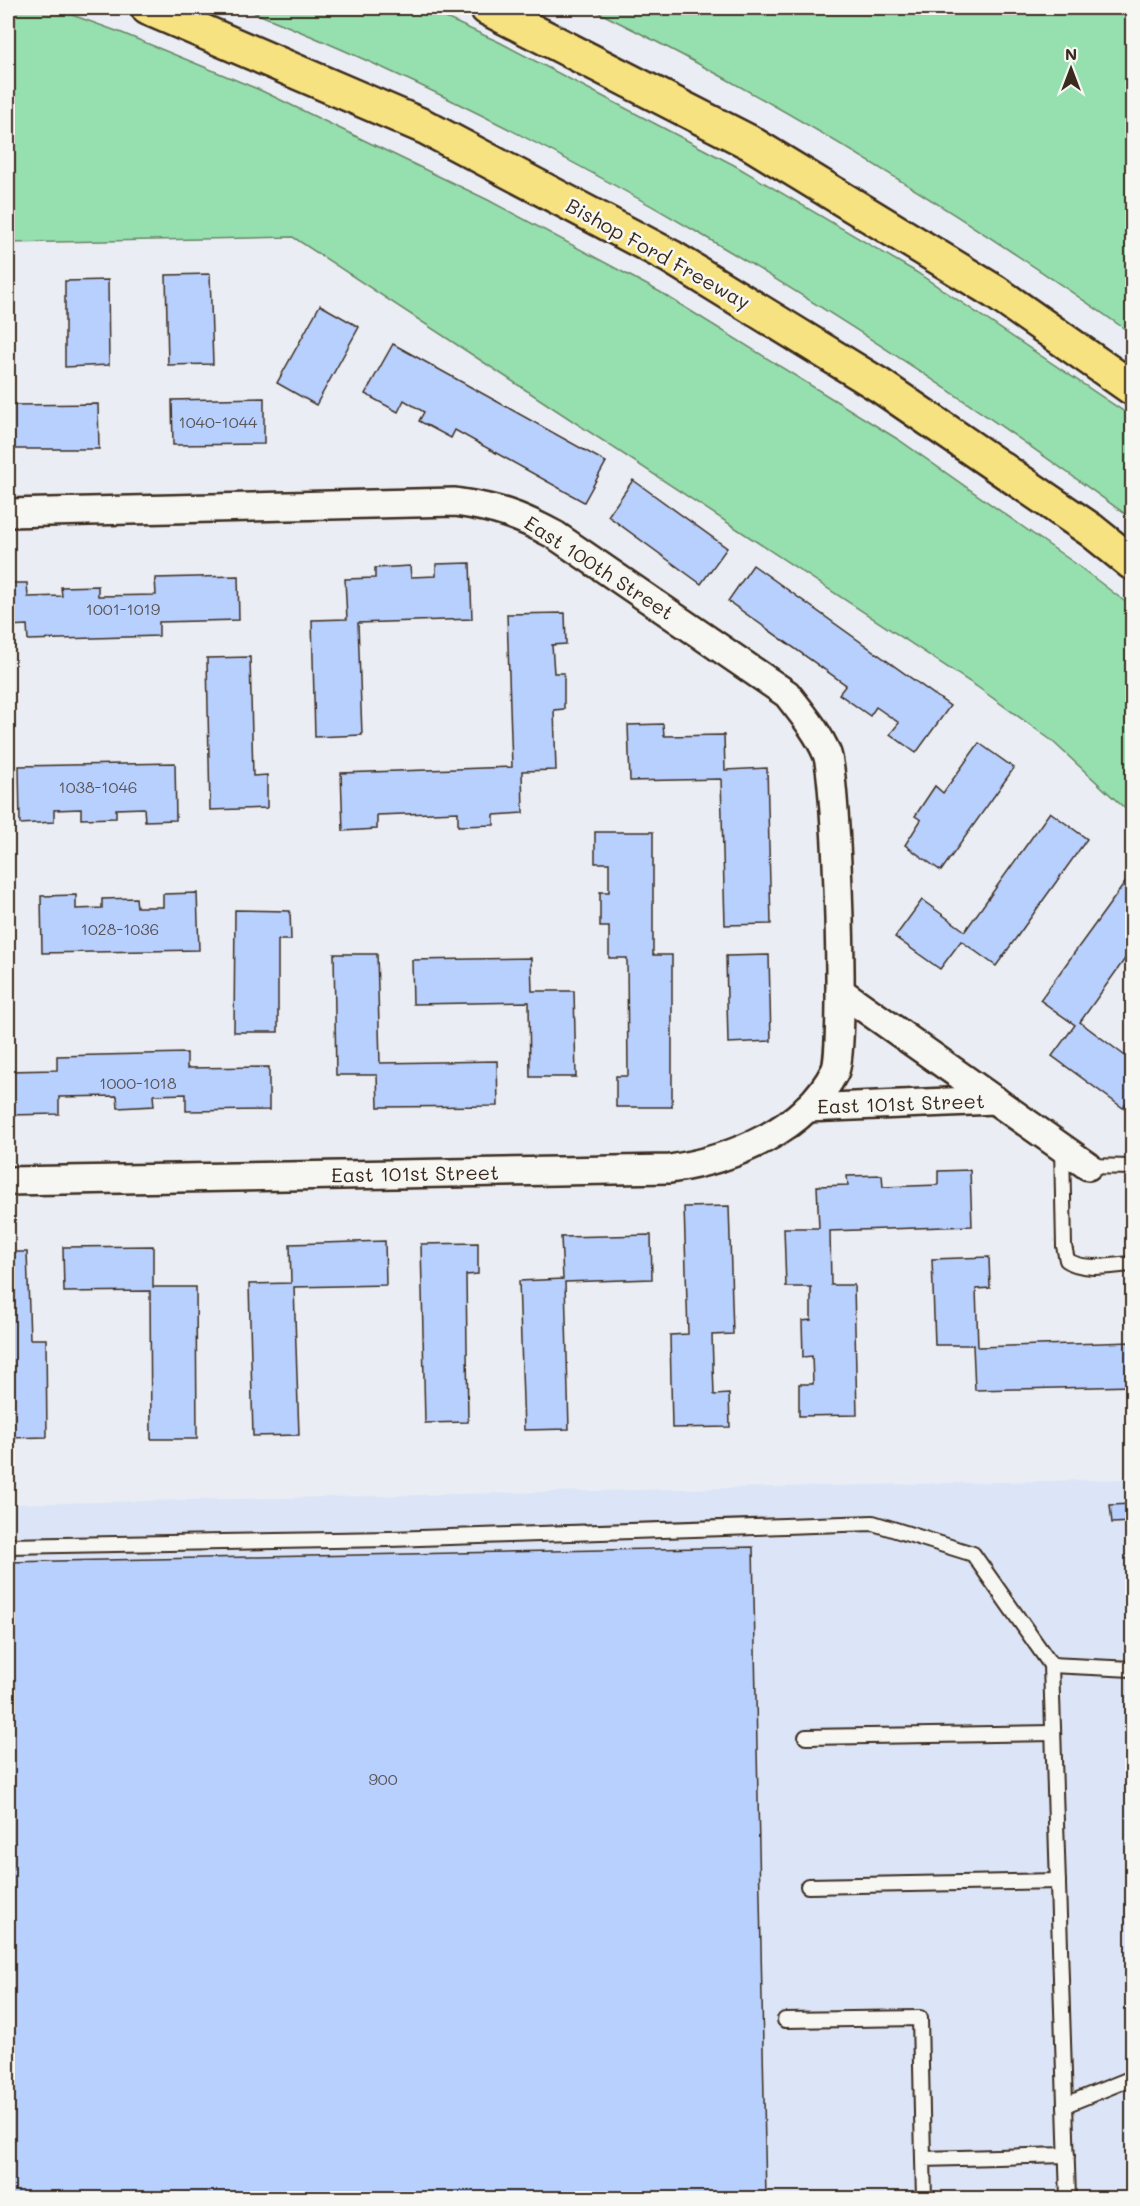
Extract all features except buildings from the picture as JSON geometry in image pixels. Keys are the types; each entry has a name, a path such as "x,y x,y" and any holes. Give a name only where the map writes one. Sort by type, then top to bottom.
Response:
{"highway":[{"name":"Bishop Ford Freeway","path":"148,8 425,127 671,257 879,385 1091,530 1132,563"},
{"path":"487,8 749,142 995,292 1132,388"}],"street":[{"name":"East 100th Street","path":"8,513 456,502 494,507 523,518 555,536 787,694 810,724 827,755 834,798 840,991"},
{"path":"840,991 1088,1166"},
{"name":"East 101st Street","path":"8,1181 670,1169 708,1163 746,1149 781,1129 807,1108 822,1092 837,1068 840,1045 840,991"},
{"name":"East 101st Street","path":"807,1108 995,1100"}],"lane":[{"path":"1062,1147 1064,1246 1067,1260 1075,1265 1083,1266 1132,1264"},
{"path":"1088,1166 1132,1167"},
{"path":"8,1546 390,1539 873,1523 973,1554 1051,1665 1068,2199"},
{"path":"1051,1665 1132,1669"},
{"path":"806,1737 1053,1733"},
{"path":"808,1886 1058,1881"},
{"path":"785,2020 920,2018 924,2199"},
{"path":"1065,2105 1132,2078"},
{"path":"923,2159 1067,2155"}],"shaded area":[{"path":"1132,1479 1132,2198 8,2198 8,1504"}],"green space":[{"path":"8,8 53,8 122,33 260,90 488,200 660,292 899,440 1076,564 1132,607 1132,815 1051,740 976,686 293,237 8,243"},
{"path":"243,8 424,8 499,42 734,165 916,272 1132,417 1132,519 922,373 814,303 703,236 591,172 476,113 360,58"},
{"path":"590,8 1132,8 1132,334 1001,245 867,160 730,81"}]}
